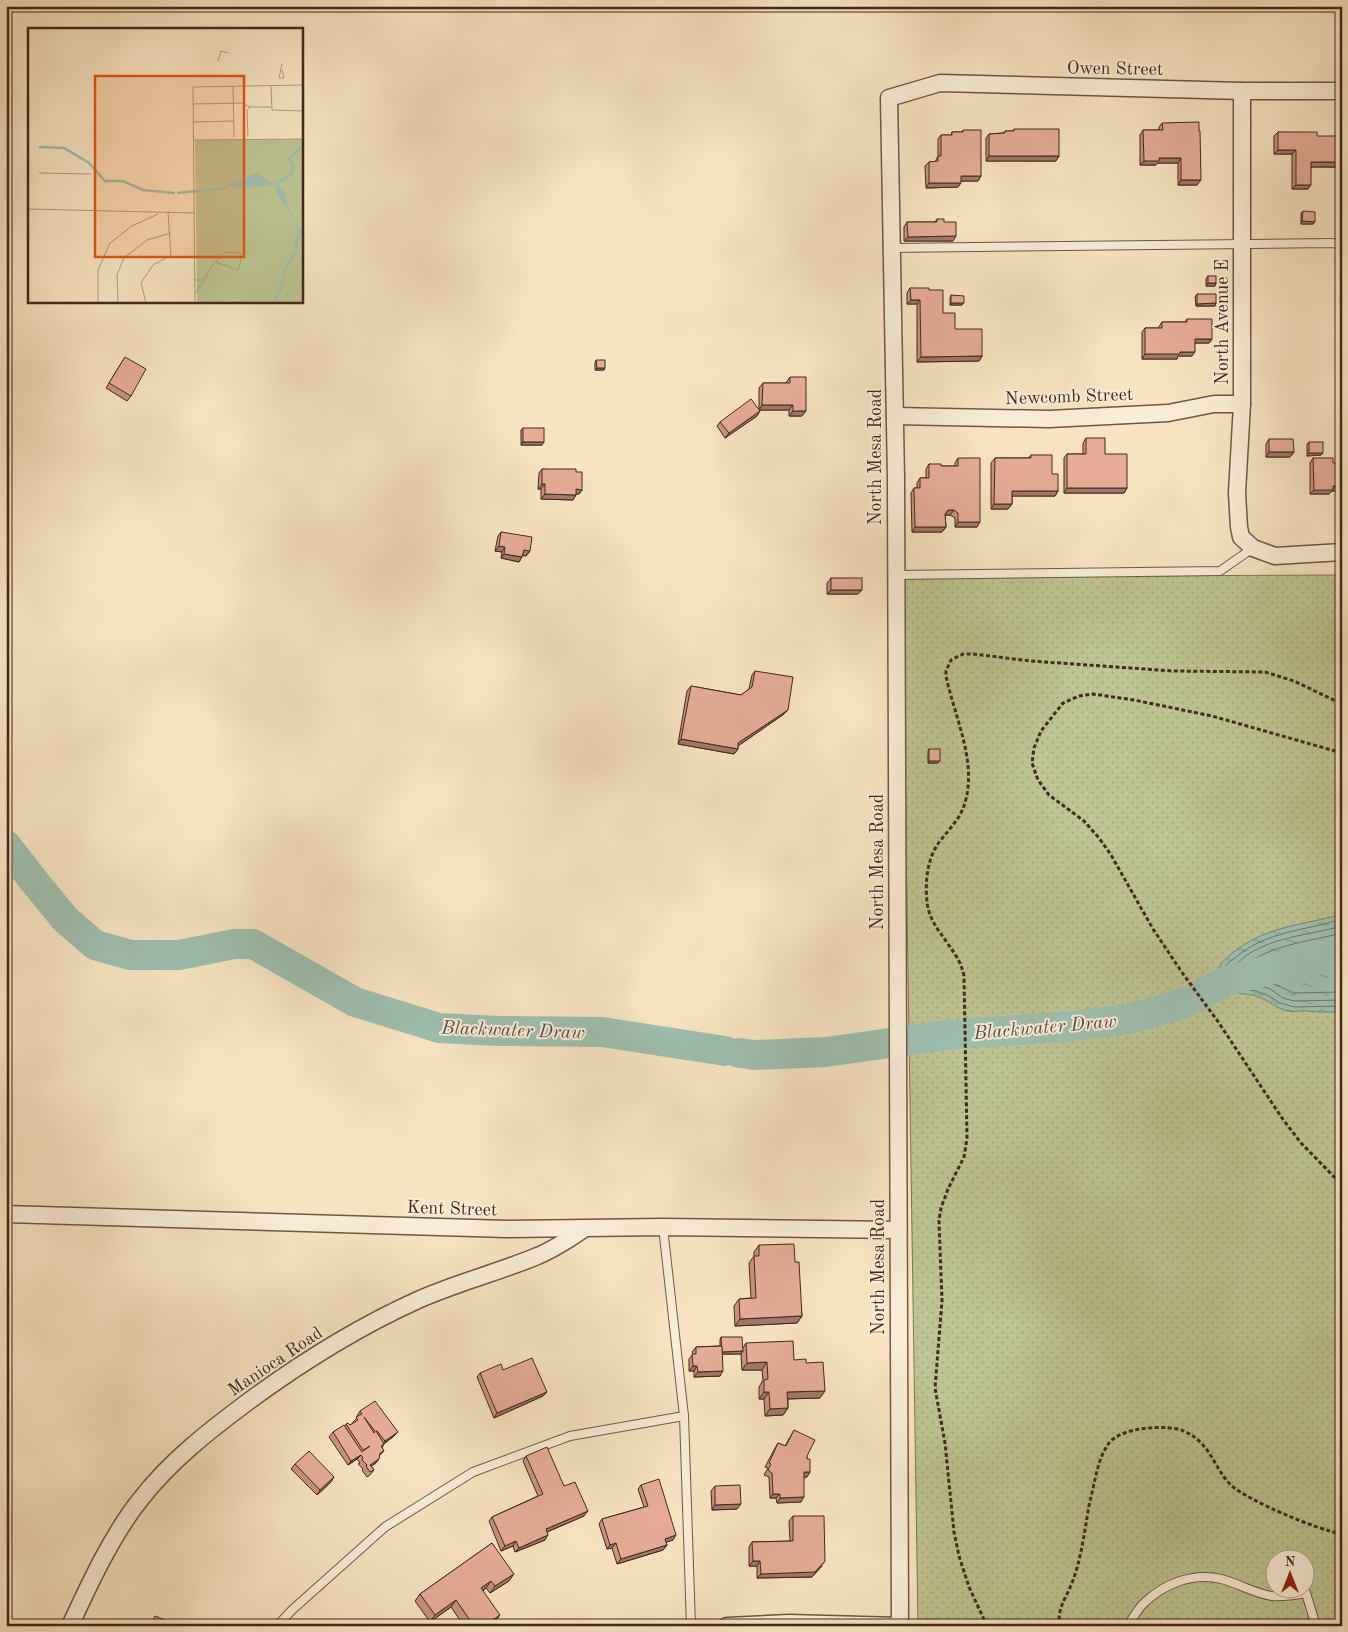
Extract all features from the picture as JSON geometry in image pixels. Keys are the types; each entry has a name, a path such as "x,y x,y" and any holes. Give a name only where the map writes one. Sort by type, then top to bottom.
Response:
{"street":[{"name":"Owen Street","path":"889,98 940,84 1242,91 1342,91"},
{"name":"North Avenue E","path":"1242,91 1242,404 1237,493 1241,537 1253,548"},
{"name":"North Mesa Road","path":"889,98 895,416 900,1626"},
{"name":"Newcomb Street","path":"895,416 1049,420 1168,413 1214,404 1242,404"},
{"path":"1253,548 1275,556 1342,552"},
{"name":"Kent Street","path":"6,1214 497,1229 663,1227 897,1230"},
{"name":"Manioca Road","path":"70,1626 102,1561 140,1500 166,1471 202,1437 285,1375 381,1316 433,1293 536,1257 557,1247 584,1229"},
{"path":"727,1626 789,1623 900,1626"}],"lane":[{"path":"892,248 1330,242 1342,244"},
{"path":"895,575 1220,571 1253,548"},
{"path":"663,1227 684,1416 691,1626"},
{"path":"277,1626 292,1610 385,1527 473,1472 570,1436 684,1416"},
{"path":"1127,1626 1143,1604 1156,1593 1174,1582 1196,1577 1219,1578 1271,1596 1294,1596 1306,1593 1316,1626"}],"path":[{"path":"987,1626 969,1587 959,1556 954,1532 944,1443 935,1388 942,1300 938,1221 941,1208 966,1148 968,1130 962,968 932,920 927,902 928,864 932,853 940,841 960,816 968,785 966,755 946,671 951,660 963,654 972,654 1019,660 1173,671 1265,672 1294,681 1342,704"},
{"path":"1342,753 1212,716 1104,695 1079,696 1063,703 1040,731 1034,748 1032,763 1038,780 1049,795 1084,821 1099,838 1153,929 1282,1118 1301,1143 1342,1185"},
{"path":"1060,1626 1059,1614 1078,1566 1089,1507 1103,1457 1108,1444 1114,1437 1129,1431 1170,1428 1183,1431 1191,1435 1206,1448 1231,1485 1242,1493 1260,1503 1342,1534"}],"green space":[{"path":"1342,575 1342,1626 918,1626 902,577"}],"water":[{"path":"1342,914 1342,1011 1287,1011 1260,997 1233,992 1227,987 1221,977 1221,963 1252,940 1274,931"}],"building":[{"path":"1199,122 1201,180 1181,180 1181,158 1159,158 1159,161 1144,161 1143,130 1163,130 1162,123"},
{"path":"1014,129 1059,129 1059,156 989,156 989,134 1005,133 1005,131 1014,131"},
{"path":"963,130 981,130 981,176 961,176 961,183 929,183 929,162 938,161 938,156 941,156 941,135 952,135 952,132 963,132"},
{"path":"1278,132 1317,132 1317,136 1340,136 1340,162 1311,162 1311,185 1296,185 1296,150 1278,150"},
{"path":"1303,211 1315,212 1315,222 1302,221"},
{"path":"937,219 944,219 944,222 956,222 956,236 908,237 907,222 937,222"},
{"path":"1208,276 1216,276 1216,283 1208,283"},
{"path":"910,288 943,290 943,313 955,313 955,329 982,329 982,356 921,357 920,300 911,300"},
{"path":"1197,294 1216,294 1216,303 1197,304"},
{"path":"951,295 964,296 964,303 951,303"},
{"path":"1187,319 1212,319 1212,339 1195,339 1195,352 1145,354 1145,328 1162,328 1162,322 1187,322"},
{"path":"125,357 146,369 131,396 109,383"},
{"path":"596,360 605,360 605,368 597,368"},
{"path":"790,377 806,377 806,411 793,411 793,405 762,405 763,383 790,383"},
{"path":"751,399 760,411 729,433 720,422"},
{"path":"523,428 544,428 544,442 523,442"},
{"path":"1086,438 1105,438 1105,454 1127,454 1127,488 1067,488 1067,454 1086,454"},
{"path":"1269,439 1293,439 1294,452 1269,452"},
{"path":"1309,442 1323,442 1323,453 1309,453"},
{"path":"1031,455 1052,455 1052,474 1058,474 1058,491 1012,491 1012,504 994,504 995,458 1031,458"},
{"path":"958,458 980,458 980,522 958,522 958,513 954,510 948,510 945,514 946,527 915,527 914,488 920,488 920,478 929,478 929,464 958,466"},
{"path":"1313,458 1333,458 1333,463 1342,463 1342,486 1333,486 1333,490 1314,490"},
{"path":"542,469 576,469 576,472 582,472 582,490 576,489 576,495 545,494 545,484 542,484"},
{"path":"501,532 532,537 530,551 524,550 522,557 504,554 505,547 499,546"},
{"path":"831,578 862,578 862,590 831,590"},
{"path":"755,671 793,677 788,710 738,743 738,749 681,739 691,686 741,695 752,687"},
{"path":"929,749 940,749 940,761 929,761"},
{"path":"794,1244 795,1262 799,1262 802,1316 740,1319 739,1299 756,1298 754,1256 759,1256 759,1245"},
{"path":"721,1337 742,1337 743,1351 722,1352"},
{"path":"793,1341 794,1360 806,1359 806,1363 823,1362 825,1391 787,1392 788,1408 770,1409 769,1392 764,1392 764,1380 768,1379 767,1362 747,1363 746,1343"},
{"path":"722,1346 723,1371 698,1372 697,1366 693,1366 692,1354 696,1354 696,1347"},
{"path":"532,1358 547,1392 497,1413 480,1373 501,1364 503,1370"},
{"path":"375,1401 398,1432 385,1441 376,1431 384,1444 381,1446 384,1451 380,1453 379,1459 370,1465 374,1470 370,1472 361,1455 351,1461 333,1432 344,1425 362,1452 370,1446 363,1450 346,1424 350,1425 358,1420 356,1417 362,1414 360,1411","holes":["364,1417 375,1431 374,1433"]},
{"path":"794,1430 815,1440 807,1456 807,1459 810,1459 810,1472 804,1472 804,1497 780,1498 780,1494 773,1494 772,1473 768,1470 771,1464 769,1463 778,1443 786,1446"},
{"path":"547,1447 564,1486 575,1482 588,1511 546,1529 548,1535 519,1548 516,1541 505,1546 492,1517 543,1494 526,1456"},
{"path":"309,1451 334,1477 320,1490 295,1464"},
{"path":"659,1479 676,1535 665,1539 667,1545 621,1559 616,1543 610,1545 602,1519 648,1506 641,1485"},
{"path":"740,1485 741,1504 715,1505 715,1486"},
{"path":"793,1516 824,1516 825,1561 815,1572 761,1574 760,1561 753,1561 752,1542 793,1541"},
{"path":"492,1543 514,1574 495,1586 491,1581 481,1588 500,1615 484,1626 474,1626 456,1600 435,1615 420,1594"},
{"path":"155,1616 180,1626 151,1626"}],"waterway":[{"name":"Blackwater Draw","path":"6,845 65,919 95,945 130,955 179,955 234,944 253,944 355,1002 439,1028 498,1031 602,1032 725,1051"},
{"name":"Blackwater Draw","path":"739,1053 754,1055 826,1052 946,1035 1062,1027 1129,1019 1188,1002 1224,982 1342,950"}]}
